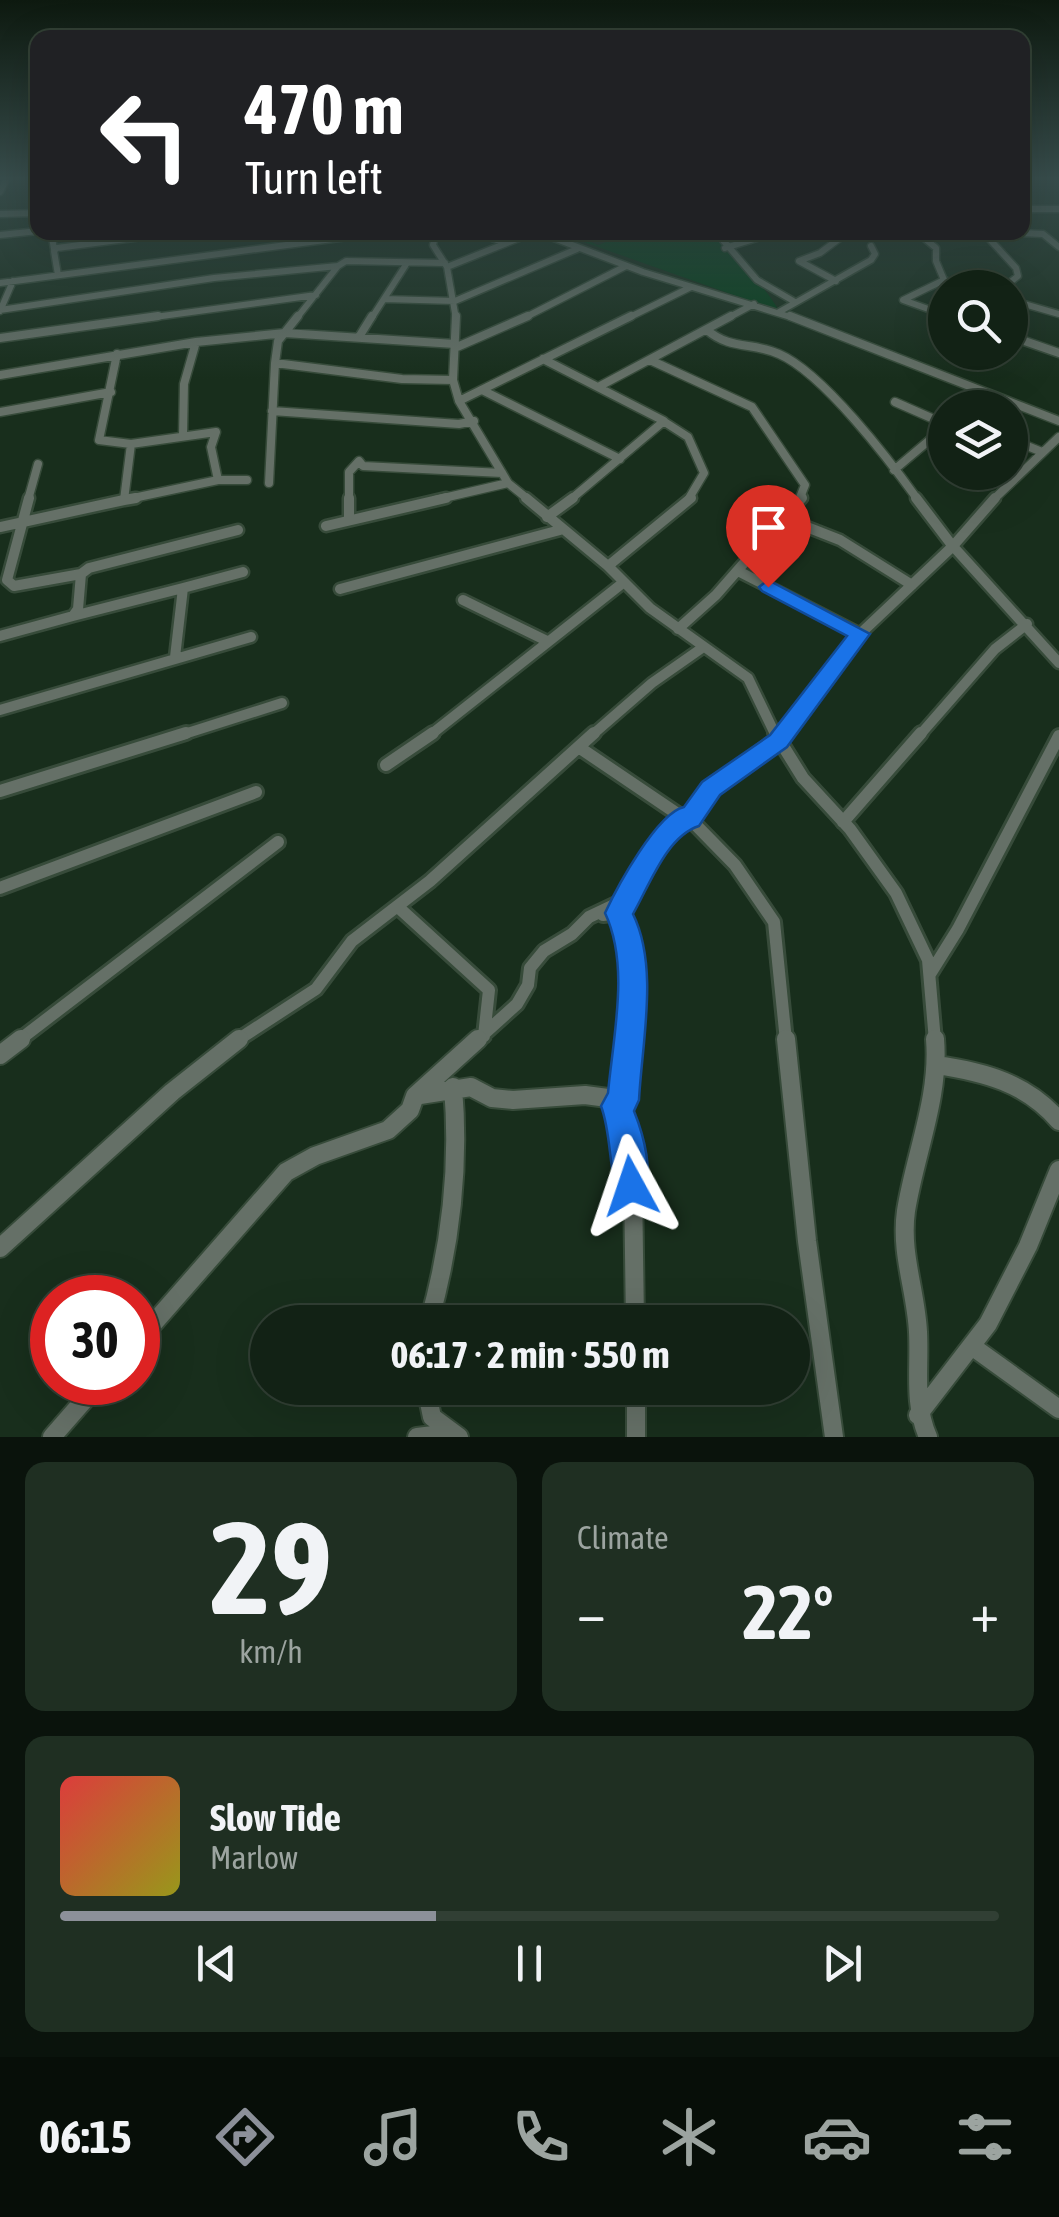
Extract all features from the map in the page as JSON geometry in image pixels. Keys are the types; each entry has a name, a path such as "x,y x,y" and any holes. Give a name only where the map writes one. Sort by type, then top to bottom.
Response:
{"street":[{"path":"53,245 58,275"},
{"path":"54,249 83,245"},
{"path":"0,283 276,245"},
{"path":"432,245 446,265 455,301 453,380 459,401 505,478 560,530 608,566 678,629 748,678 778,741 803,778 843,822 896,893 928,960 938,1065 906,1213 904,1250 918,1329 918,1415 928,1437"},
{"path":"0,310 214,278 338,266 356,260 446,265 496,245"},
{"path":"567,245 779,312 978,390"},
{"path":"723,245 757,280 795,302"},
{"path":"725,248 734,245"},
{"path":"831,245 799,261 836,282"},
{"path":"933,245 940,270"},
{"path":"998,245 1018,270"},
{"path":"779,312 873,258 872,246"},
{"path":"384,299 455,301 577,249"},
{"path":"214,278 218,252"},
{"path":"360,337 406,263"},
{"path":"269,483 278,341 338,266"},
{"path":"0,375 196,342 285,333 456,346 538,312 626,266"},
{"path":"0,310 13,281"},
{"path":"459,401 692,286"},
{"path":"928,288 903,300 928,309"},
{"path":"0,338 316,295"},
{"path":"600,386 754,304"},
{"path":"1028,305 1059,314"},
{"path":"707,330 717,342 734,348 766,349 785,356 864,432 953,546 1057,657"},
{"path":"182,435 184,384 196,342"},
{"path":"1028,342 1059,353"},
{"path":"117,354 100,440 132,444 216,432 212,447 218,480"},
{"path":"543,360 679,428 688,437 704,474 693,496 608,566"},
{"path":"650,360 752,407 805,485 803,496 738,571 678,629"},
{"path":"275,363 383,378 453,380"},
{"path":"484,391 620,459"},
{"path":"0,412 111,392"},
{"path":"894,402 928,418"},
{"path":"1028,409 1059,421"},
{"path":"272,411 459,424 474,421"},
{"path":"547,517 577,498 664,421 658,418"},
{"path":"618,913 666,834 686,818 711,788 778,741 860,634 1059,437"},
{"path":"894,470 928,441"},
{"path":"124,502 132,444"},
{"path":"1028,447 1042,452"},
{"path":"348,520 349,472 359,461 363,466 505,478"},
{"path":"38,464 9,584 81,574 89,568 238,530"},
{"path":"326,526 505,478"},
{"path":"0,527 218,480 246,480"},
{"path":"778,524 794,521 840,540 912,586"},
{"path":"340,589 560,530"},
{"path":"738,571 860,634"},
{"path":"0,636 243,572"},
{"path":"73,616 78,609 81,574"},
{"path":"386,764 456,717 624,582"},
{"path":"175,657 183,588"},
{"path":"463,600 547,641"},
{"path":"843,822 876,788 940,708 995,649 1027,624"},
{"path":"0,710 250,637"},
{"path":"0,1248 172,1092 248,1032 316,989 352,942 398,907 652,683 702,648"},
{"path":"0,791 282,703"},
{"path":"930,974 958,929 1059,736"},
{"path":"580,748 620,768 651,798 686,818 735,864 774,922 807,1241 834,1437"},
{"path":"0,888 256,792"},
{"path":"0,1056 278,842"},
{"path":"160,1316 286,1172 314,1157 356,1146 386,1131 414,1105 416,1096 517,1004 528,986 530,968 544,951 572,934 588,917 627,898"},
{"path":"398,907 423,935 478,976 489,990 484,1036"},
{"path":"588,917 618,913"},
{"path":"618,913 629,934 632,973 623,1100 616,1106 626,1133 634,1213 635,1305"},
{"path":"938,1065 985,1071 1049,1106 1059,1121"},
{"path":"435,1305 448,1257 460,1148 454,1088"},
{"path":"416,1096 472,1088 492,1098 513,1100 586,1094 623,1100"},
{"path":"918,1415 973,1347 1028,1246 1059,1170"},
{"path":"973,1347 1059,1409"},
{"path":"52,1437 80,1405"},
{"path":"430,1405 432,1417 454,1435"},
{"path":"636,1405 636,1437"},
{"path":"417,1437 454,1435"}],"green space":[{"path":"592,245 723,245 779,311"}],"route":[{"path":"631,1186 626,1133 616,1106 623,1100 632,973 629,934 618,913 666,834 682,817 690,818 711,788 778,741 860,634 768,587"}]}
